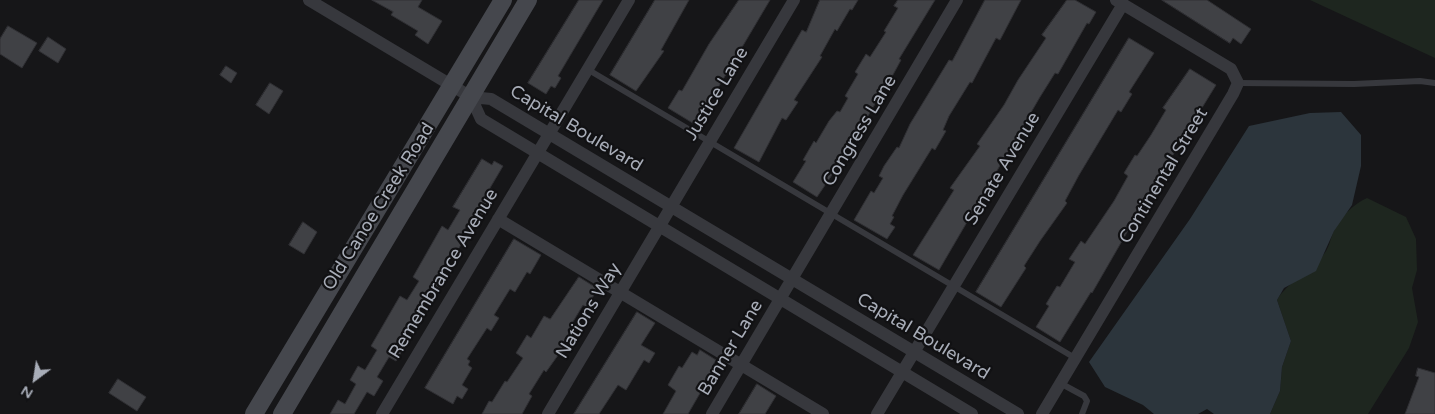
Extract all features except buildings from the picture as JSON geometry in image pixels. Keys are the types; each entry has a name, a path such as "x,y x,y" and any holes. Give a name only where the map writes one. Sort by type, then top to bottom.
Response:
{"main road":[{"name":"Old Canoe Creek Road","path":"254,414 503,0"},
{"name":"Old Canoe Creek Road","path":"282,414 528,0"}],"street":[{"name":"Capital Boulevard","path":"309,0 452,87 471,97 491,99 1018,414"},
{"path":"549,133 629,0"},
{"name":"Justice Lane","path":"660,226 794,0"},
{"name":"Congress Lane","path":"780,300 957,0"},
{"path":"1120,2 1231,69 1238,83"},
{"name":"Senate Avenue","path":"877,414 1120,2"},
{"name":"Continental Street","path":"1042,414 1238,83"},
{"path":"471,97 481,119 972,414"},
{"name":"Remembrance Avenue","path":"382,414 549,133"},
{"path":"498,219 823,414"},
{"name":"Nations Way","path":"548,414 660,226"},
{"name":"Banner Lane","path":"712,414 780,300"}],"lane":[{"path":"587,69 952,287 1075,358"},
{"path":"1238,83 1354,84 1420,81 1435,83"},
{"path":"1060,383 1084,396 1087,401 1082,414"}],"shaded area":[{"path":"1310,0 1435,0 1435,58"},
{"path":"1341,112 1361,135 1361,166 1352,205 1334,231 1316,271 1284,288 1277,300 1291,341 1282,367 1280,391 1270,414 1214,414 1207,409 1198,414 1154,414 1143,405 1105,387 1089,362 1190,219 1249,126 1310,113"},
{"path":"1367,198 1406,217 1416,239 1417,270 1412,288 1418,322 1409,348 1368,414 1270,414 1280,391 1282,367 1291,341 1277,300 1287,288 1324,254 1336,227 1343,217 1356,204"}]}
